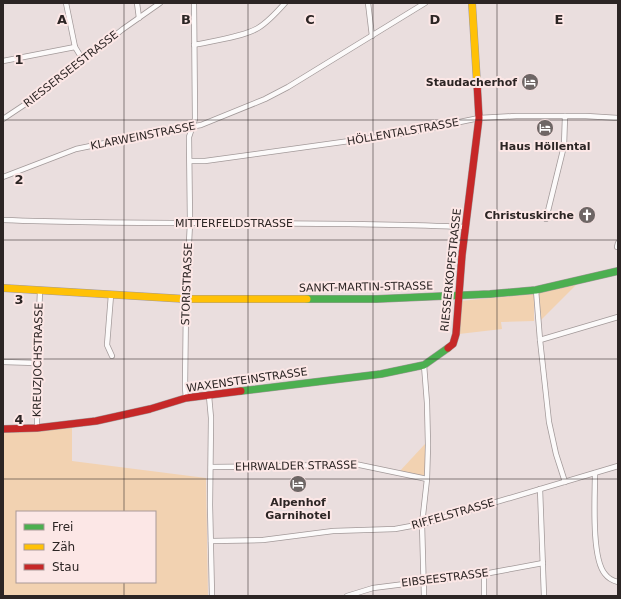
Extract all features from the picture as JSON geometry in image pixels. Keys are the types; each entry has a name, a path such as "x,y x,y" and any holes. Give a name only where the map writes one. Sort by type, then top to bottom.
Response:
{"street":[{"path":"66,3 74,47 83,60"},
{"path":"137,3 139,18"},
{"name":"RIESSERSEESTRASSE","path":"3,119 39,95 83,60 160,3"},
{"name":"STORISTRASSE","path":"186,398 186,299 190,223 190,160 188,137 195,119 194,3"},
{"path":"194,45 243,34 257,29 268,21 285,3"},
{"path":"368,3 372,36"},
{"name":"KLARWEINSTRASSE","path":"3,177 76,149 144,135 192,128 265,99 288,88 425,3"},
{"name":"RIESSERKOPFSTRASSE","path":"424,365 453,344 456,334 458,296 479,118 472,3"},
{"path":"3,61 74,47"},
{"name":"HÖLLENTALSTRASSE","path":"190,160 205,161 341,143 407,133 479,118 516,116 618,118"},
{"path":"546,219 552,200 564,146 565,116"},
{"name":"MITTERFELDSTRASSE","path":"3,220 399,224 466,227"},
{"name":"SANKT-MARTIN-STRASSE","path":"3,288 111,296 186,299 360,299 458,296 536,290 618,271"},
{"path":"536,290 549,427 565,482"},
{"name":"KREUZJOCHSTRASSE","path":"37,428 37,363 40,291"},
{"path":"111,296 107,345 112,356"},
{"path":"540,340 618,317"},
{"path":"3,362 37,363"},
{"path":"424,365 427,403 427,479 422,524 424,596"},
{"name":"WAXENSTEINSTRASSE","path":"3,429 37,428 96,421 150,409 186,398 381,374 424,365"},
{"path":"209,396 211,418 212,596"},
{"name":"EHRWALDER STRASSE","path":"211,467 356,464 427,479"},
{"name":"RIFFELSTRASSE","path":"212,541 263,540 333,531 395,529 422,524 618,466"},
{"path":"595,473 596,541 601,568 605,575 618,582"},
{"path":"540,489 544,596"},
{"name":"EIBSEESTRASSE","path":"348,596 363,590 396,584 484,574 543,563"},
{"path":"484,574 484,596"},
{"path":"363,590 363,596"}],"shaded area":[{"path":"576,285 541,320 538,293"},
{"path":"534,294 534,321 501,322 502,329 459,334 460,301"},
{"path":"72,427 72,461 206,478 208,596 3,596 3,432 40,431"},
{"path":"425,444 426,478 399,472"}],"traffic: fast":[{"path":"307,299 376,299 490,294 536,290 618,271"},
{"path":"241,391 381,374 424,365 448,348"}],"traffic: slow":[{"path":"472,3 477,83"},
{"path":"3,288 186,299 307,299"}],"traffic: jam":[{"path":"448,348 453,344 456,334 462,255 479,118 477,83"},
{"path":"3,429 37,428 96,421 150,409 186,398 241,391"}],"place":[{"name":"Staudacherhof","path":"530,82"},
{"name":"Haus Höllental","path":"545,128"},
{"name":"Christuskirche","path":"587,215"},
{"name":"Alpenhof Garnihotel","path":"298,484"}]}
